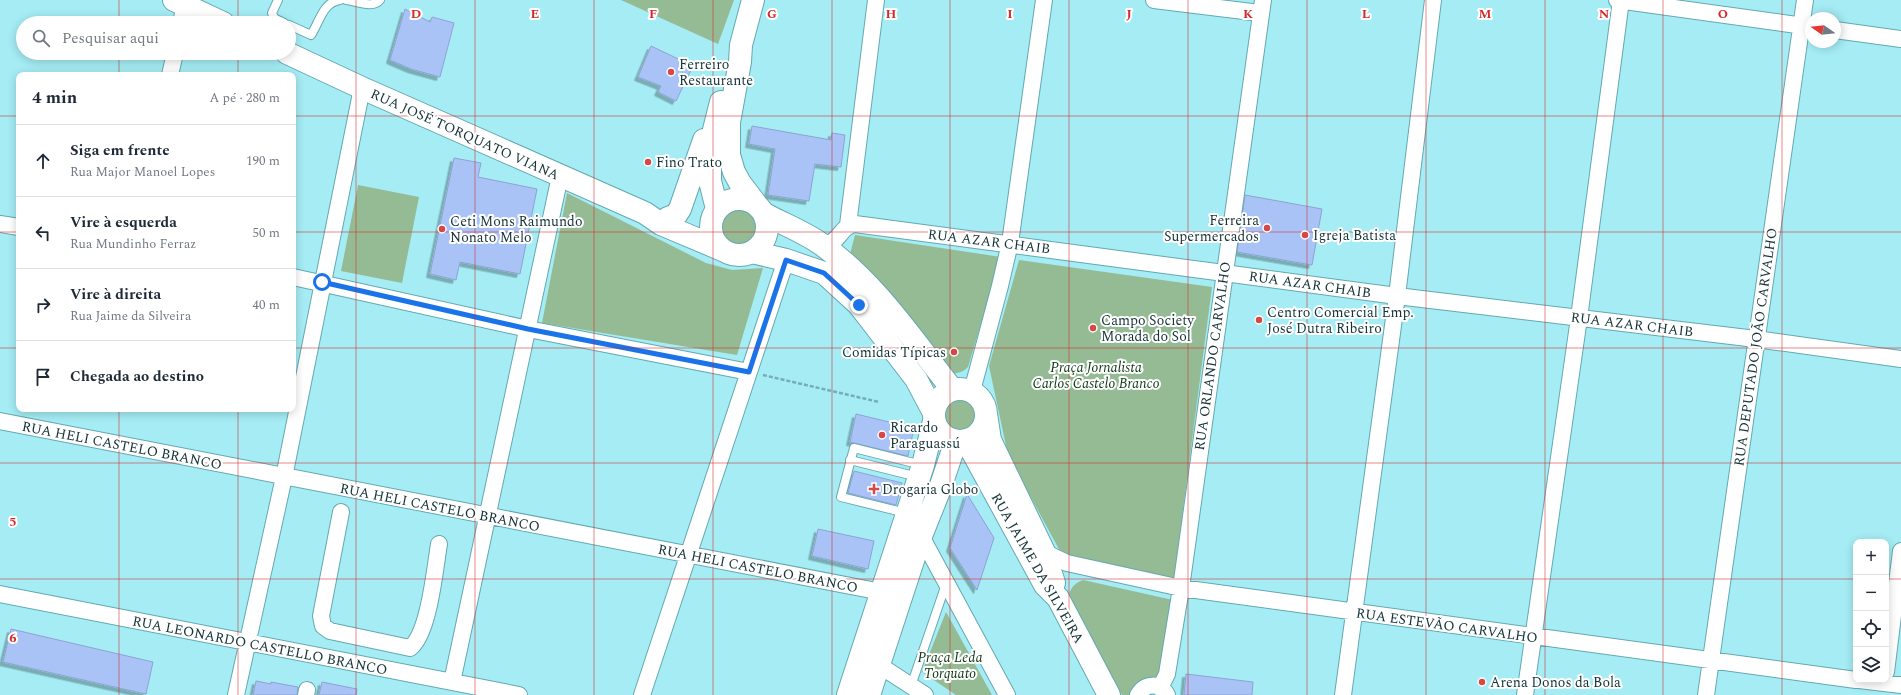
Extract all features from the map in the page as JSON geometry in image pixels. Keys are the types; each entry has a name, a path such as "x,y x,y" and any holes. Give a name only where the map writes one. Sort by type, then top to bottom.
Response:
{"main road":[{"path":"741,45 732,60 710,146 710,181 716,212 712,223 714,239 725,251 738,255 752,252 760,247 766,238 768,224 760,209 740,183 734,172 729,155 729,122 740,62 741,45 753,0"},
{"path":"182,7 205,16"},
{"name":"RUA JOSÉ TORQUATO VIANA","path":"296,57 362,88 645,213 661,224 725,251"},
{"path":"668,218 676,215 680,209 707,132 722,99"},
{"path":"716,212 733,199 741,199 822,244 855,271 962,390 984,403 990,440 1044,552 1058,598"},
{"name":"RUA JOSÉ TORQUATO VIANA","path":"645,213 668,218 716,212"},
{"path":"752,252 786,260 824,273 859,305 916,378 942,434 961,441 974,437 985,423 986,414"},
{"path":"848,695 881,591 908,514 921,471 939,398 962,390"},
{"path":"869,695 921,536 961,441"},
{"name":"RUA JAIME DA SILVEIRA","path":"961,441 1045,585 1058,598 1109,695"}],"street":[{"path":"822,244 832,241 848,225 876,0"},
{"path":"962,390 1000,286 1010,243 1044,0"},
{"path":"1154,0 1261,7"},
{"path":"1342,695 1397,296 1434,0"},
{"path":"1617,0 1805,26"},
{"path":"1525,695 1532,637 1579,318 1621,0"},
{"name":"RUA DEPUTADO JOÃO CARVALHO","path":"1805,0 1806,12"},
{"name":"RUA ORLANDO CARVALHO","path":"1138,695 1145,687 1150,686 1164,691 1181,588 1223,273 1261,7"},
{"path":"1841,31 1901,39"},
{"name":"RUA DEPUTADO JOÃO CARVALHO","path":"1706,695 1756,339 1805,38"},
{"path":"171,72 173,60"},
{"path":"236,695 284,477 362,88"},
{"path":"452,682 486,516 528,329 560,176"},
{"path":"0,224 16,227"},
{"name":"RUA AZAR CHAIB","path":"848,225 855,224 1010,243 1397,296 1756,339 1901,359"},
{"path":"642,695 786,260"},
{"path":"296,278 322,282 528,329 749,372"},
{"name":"RUA HELI CASTELO BRANCO","path":"0,421 688,555 881,591 902,597"},
{"path":"341,512 321,616 324,626 330,631 410,648 416,644 425,622 439,544"},
{"path":"921,536 1007,695"},
{"path":"1889,649 1901,551"},
{"name":"RUA ESTEVÃO CARVALHO","path":"1044,552 1067,563 1181,588 1853,680"},
{"path":"1058,598 1062,580 1070,571 1086,567"},
{"name":"RUA LEONARDO CASTELLO BRANCO","path":"0,594 519,695"},
{"path":"367,666 374,640"},
{"path":"879,665 925,695"},
{"path":"1889,683 1901,685"}],"lane":[{"path":"273,16 272,13 278,0"},
{"path":"296,28 311,35 325,9 332,1 340,0"},
{"path":"346,0 370,5 378,3 380,0"},
{"path":"908,514 841,498 850,460 854,448 921,471"},
{"path":"850,460 921,471"},
{"path":"911,686 947,584"}],"path":[{"path":"749,372 879,402"}],"green space":[{"path":"621,0 734,0 718,44"},
{"path":"358,185 419,197 402,283 341,271"},
{"path":"567,193 706,263 732,270 763,268 737,355 542,323"},
{"path":"740,208 750,211 756,217 759,227 756,237 750,243 740,246 730,243 724,237 721,227 724,217 730,211"},
{"path":"855,235 1001,257 968,367 966,369 958,373 951,373 849,258"},
{"name":"Praça Jornalista Carlos Castelo Branco","path":"1019,260 1212,287 1174,579 1061,553 1008,455 989,366"},
{"path":"960,395 972,399 978,406 979,415 971,430 963,434 954,433 944,426 943,406 950,398"},
{"path":"1083,580 1173,600 1163,675 1134,695 1122,695 1069,603 1069,595 1073,586"},
{"name":"Praça Leda Torquato","path":"946,612 992,695 956,695 922,672"}],"building":[{"path":"405,9 430,22 432,17 454,23 440,77 411,69 390,60"},
{"path":"651,46 693,66 676,101 658,92 661,86 638,77"},
{"path":"752,126 831,140 832,133 845,135 841,167 815,164 809,201 768,195 775,149 749,144"},
{"path":"454,158 481,163 478,177 537,189 520,274 460,262 456,280 430,274"},
{"name":"Ferreira Supermercados","path":"1245,195 1322,209 1312,265 1237,252"},
{"name":"Ricardo Paraguassú","path":"856,414 914,428 908,456 850,442"},
{"name":"Drogaria Globo","path":"854,471 902,483 896,505 848,493"},
{"path":"967,494 994,538 977,590 950,548"},
{"path":"818,529 874,541 868,569 812,556"},
{"path":"11,629 153,662 146,694 3,662"},
{"path":"1186,674 1253,682 1252,695 1184,695"},
{"path":"256,681 298,687 297,695 253,695"},
{"path":"322,682 357,689 356,695 319,695"}],"place":[{"name":"Ferreiro Restaurante","path":"671,72"},
{"name":"Fino Trato","path":"648,162"},
{"name":"Ferreira Supermercados","path":"1267,228"},
{"name":"Ceti Mons Raimundo Nonato Melo","path":"442,229"},
{"name":"Igreja Batista","path":"1305,235"},
{"name":"Centro Comercial Emp. José Dutra Ribeiro","path":"1259,320"},
{"name":"Campo Society Morada do Sol","path":"1093,328"},
{"name":"Comidas Típicas","path":"954,352"},
{"name":"Ricardo Paraguassú","path":"882,435"},
{"name":"Drogaria Globo","path":"874,489"},
{"name":"Arena Donos da Bola","path":"1482,682"}],"route":[{"path":"322,282 528,329 749,372 786,260 824,273 859,305"}]}
